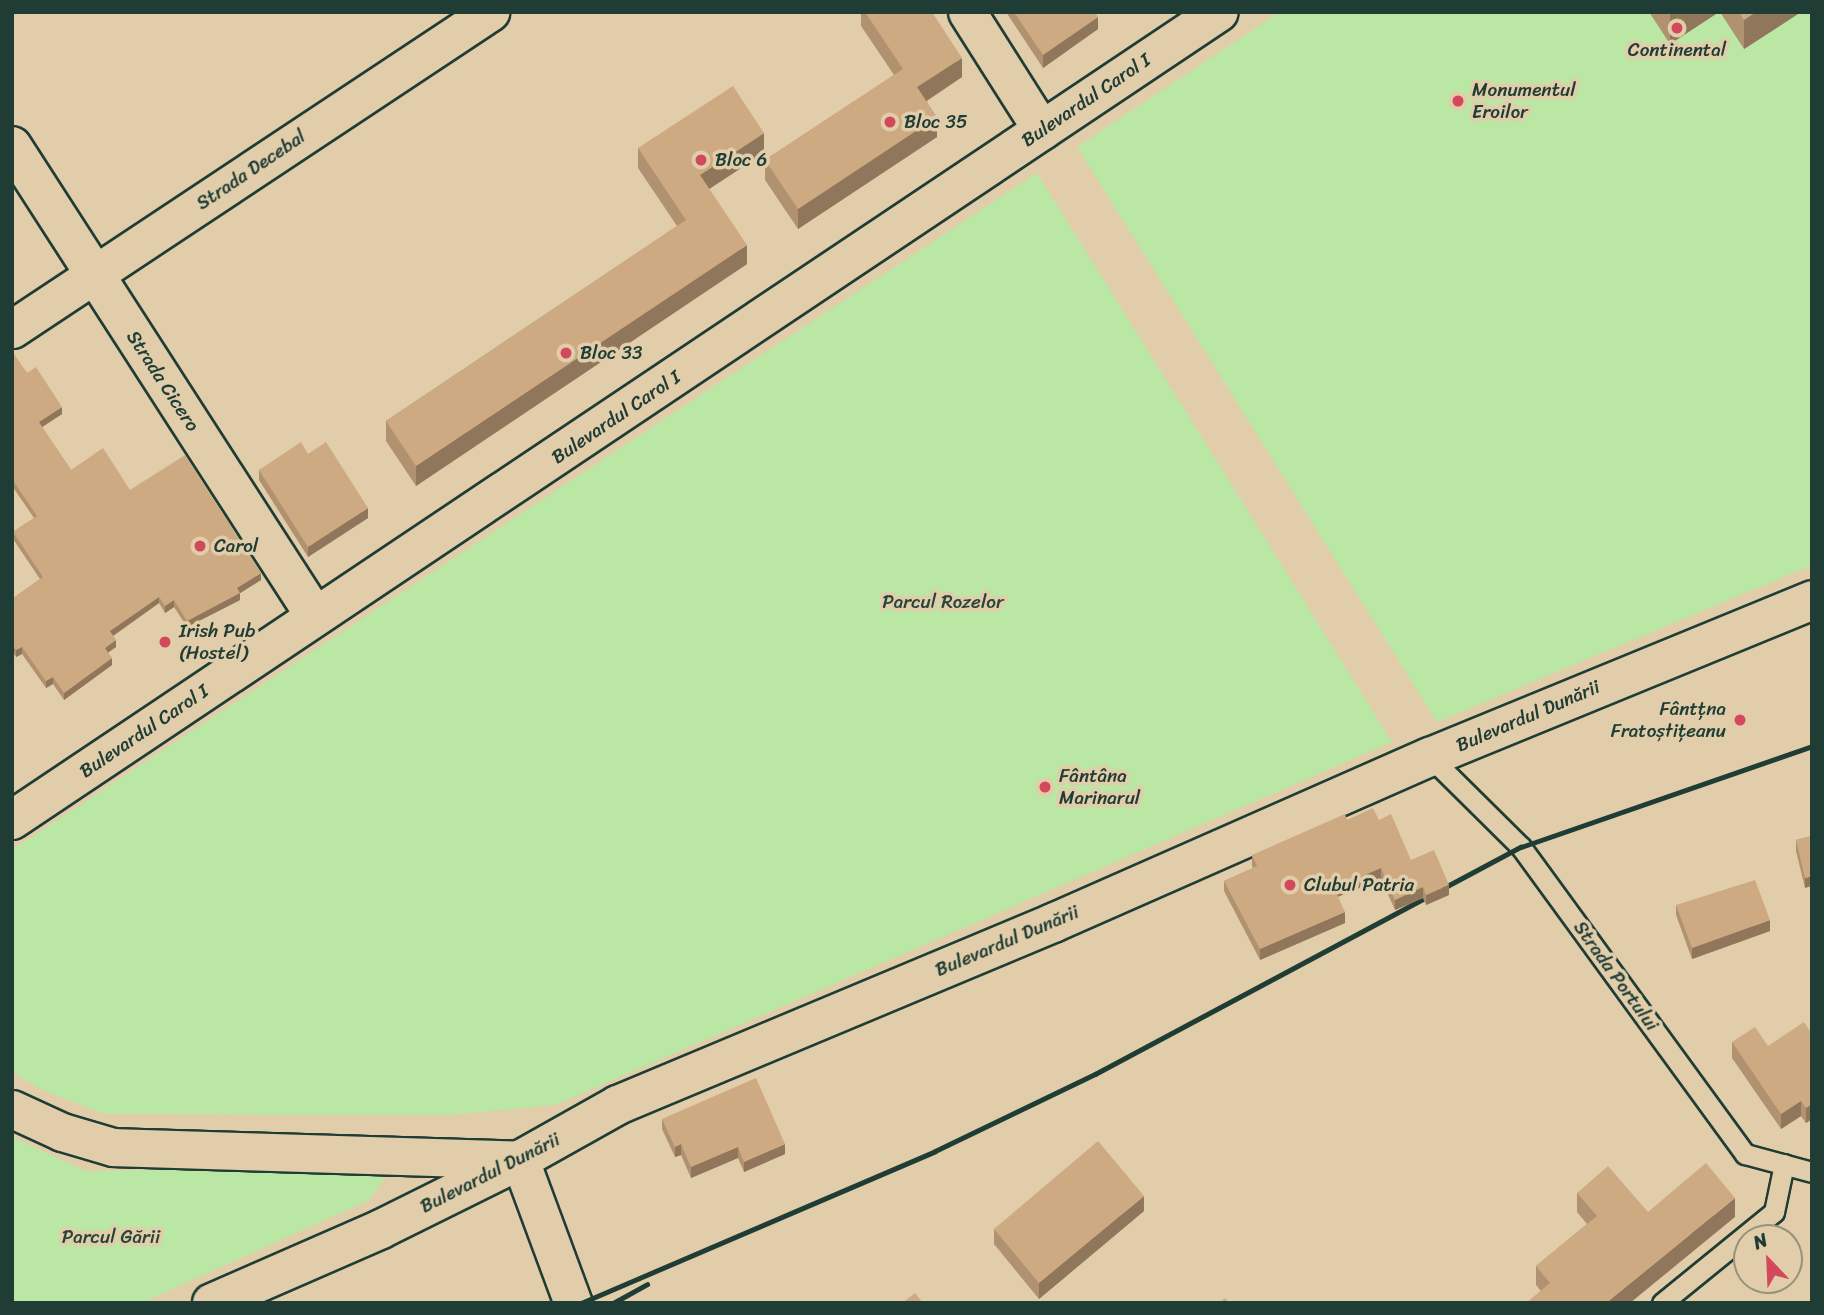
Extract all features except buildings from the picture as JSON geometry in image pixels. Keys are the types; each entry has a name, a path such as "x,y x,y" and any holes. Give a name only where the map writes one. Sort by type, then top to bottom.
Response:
{"street":[{"name":"Strada Decebal","path":"12,329 490,12"},
{"path":"967,12 1042,130"},
{"name":"Bulevardul Carol I","path":"12,820 1219,12"},
{"name":"Strada Cicero","path":"12,146 315,615"},
{"name":"Bulevardul Dunării","path":"212,1303 381,1229 520,1160 618,1105 1053,923 1430,757 1812,600"},
{"path":"12,1109 62,1132 113,1147 520,1160 573,1303"}],"lane":[{"name":"Strada Portului","path":"1430,757 1521,846 1745,1154 1812,1172"},
{"path":"1662,1303 1774,1212 1784,1164"}],"green space":[{"path":"1280,12 1812,12 1812,565 1437,722 1077,147"},
{"name":"Parcul Rozelor","path":"1037,173 1392,742 555,1105 450,1115 104,1114 42,1090 12,1072 12,850"},
{"name":"Parcul Gării","path":"12,1137 86,1171 376,1166 384,1179 369,1200 142,1303 12,1303"}],"railway":[{"path":"581,1303 935,1151 1095,1074 1521,847 1812,746"},
{"path":"613,1303 647,1284"}],"place":[{"name":"Continental","path":"1677,28"},
{"name":"Monumentul Eroilor","path":"1458,101"},
{"name":"Bloc 35","path":"890,122"},
{"name":"Bloc 6","path":"701,160"},
{"name":"Bloc 33","path":"566,353"},
{"name":"Carol","path":"200,546"},
{"name":"Irish Pub (Hostel)","path":"165,642"},
{"name":"Fântțna Fratoștițeanu","path":"1740,720"},
{"name":"Fântâna Marinarul","path":"1045,787"},
{"name":"Clubul Patria","path":"1290,885"}]}
